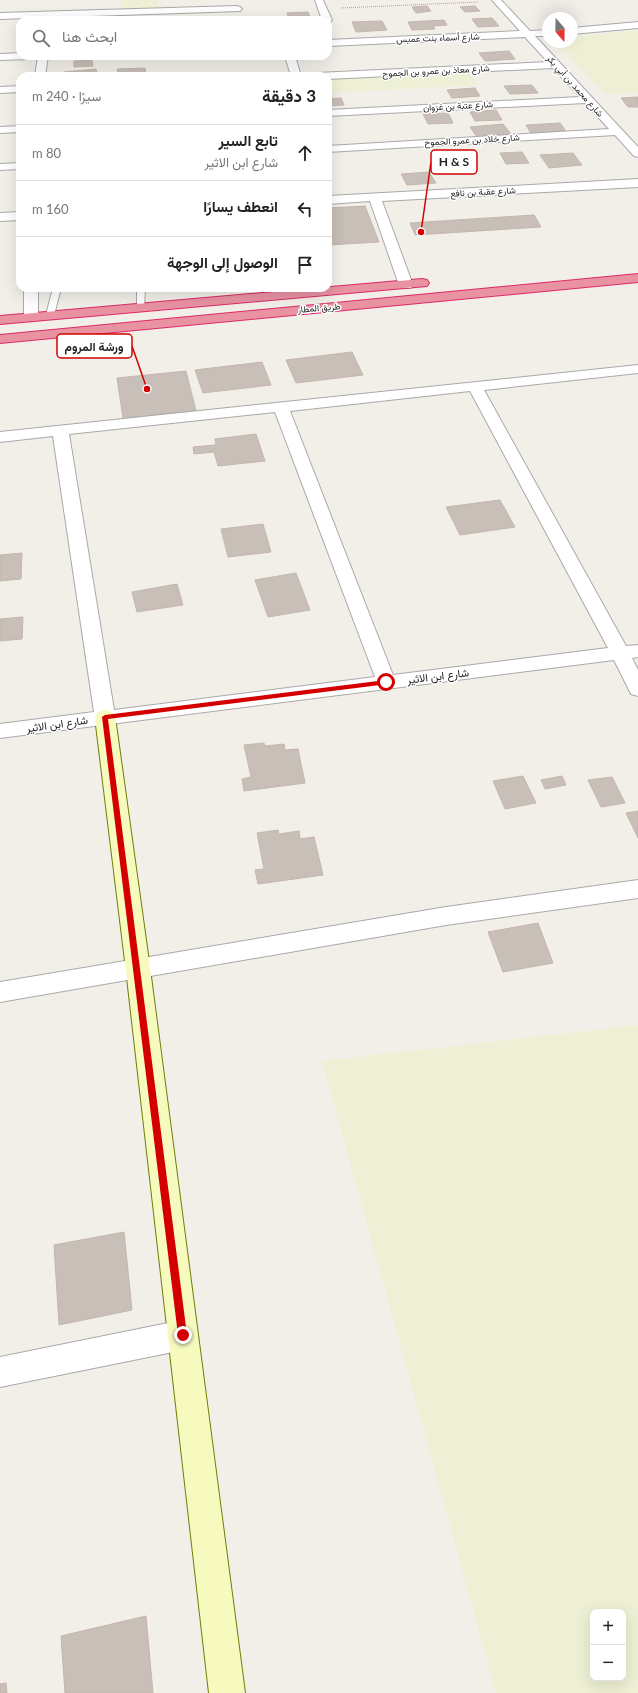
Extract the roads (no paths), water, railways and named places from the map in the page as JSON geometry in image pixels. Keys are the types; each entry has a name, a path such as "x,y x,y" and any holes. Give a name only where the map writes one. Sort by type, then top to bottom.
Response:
{"highway":[{"name":"طريق المطار","path":"0,339 638,278"},
{"name":"طريق المطار","path":"332,291 436,282"},
{"name":"طريق المطار","path":"0,320 325,292"}],"street":[{"path":"319,0 325,16"},
{"name":"شارع محمد بن أبي بكر","path":"496,0 638,154"},
{"path":"0,16 237,4 238,16"},
{"path":"578,30 638,25"},
{"name":"شارع أسماء بنت عميس","path":"332,32 528,35 542,34"},
{"path":"0,57 16,57"},
{"path":"41,72 42,60"},
{"path":"291,60 295,72"},
{"name":"شارع معاذ بن عمرو بن الجموح","path":"332,75 555,65"},
{"path":"0,90 16,89"},
{"name":"شارع عتبة بن غزوان","path":"332,113 587,100"},
{"path":"0,130 16,129"},
{"name":"شارع خلاد بن عمرو الجموح","path":"332,149 617,132"},
{"path":"0,167 16,166"},
{"name":"شارع عقبة بن نافع","path":"332,196 375,198 638,183"},
{"path":"375,198 406,285"},
{"path":"0,218 16,216"},
{"path":"31,292 31,317"},
{"path":"0,437 638,369"},
{"path":"475,387 629,652 638,690"},
{"path":"280,407 386,682"},
{"path":"60,430 105,717 138,969 227,1693"},
{"name":"شارع ابن الاثير","path":"0,731 629,652"},
{"path":"0,992 446,916 638,889"},
{"path":"0,1372 183,1335"}],"lane":[{"path":"50,315 56,292"},
{"path":"141,292 141,308"}],"place":[{"name":"H & S","path":"421,232"},
{"name":"ورشة المروم","path":"147,389"}]}
